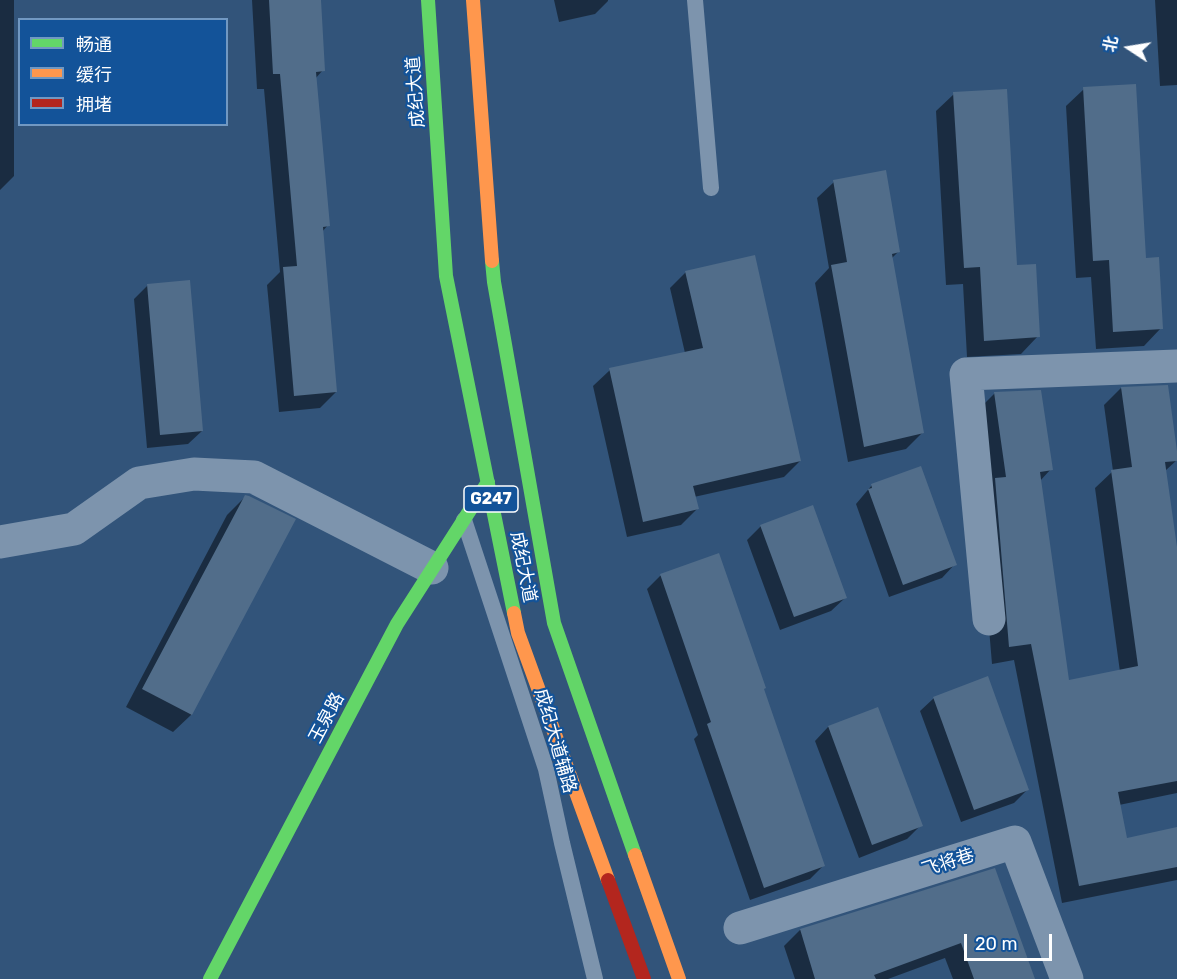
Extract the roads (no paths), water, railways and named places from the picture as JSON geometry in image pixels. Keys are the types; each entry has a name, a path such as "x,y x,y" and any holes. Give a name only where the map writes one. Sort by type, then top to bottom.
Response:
{"main road":[{"name":"成纪大道","path":"428,0 446,276 518,633 644,979"},
{"name":"成纪大道","path":"473,0 494,282 554,624 680,979"},
{"name":"玉泉路","path":"210,979 397,624 488,482"}],"street":[{"path":"989,619 966,374 1177,366"},
{"path":"0,542 74,529 139,483 194,474 254,477 432,568"},
{"name":"飞将巷","path":"740,928 1015,842 1067,979"}],"lane":[{"path":"694,0 711,188"},
{"name":"成纪大道辅路","path":"464,519 546,769 595,979"}]}
